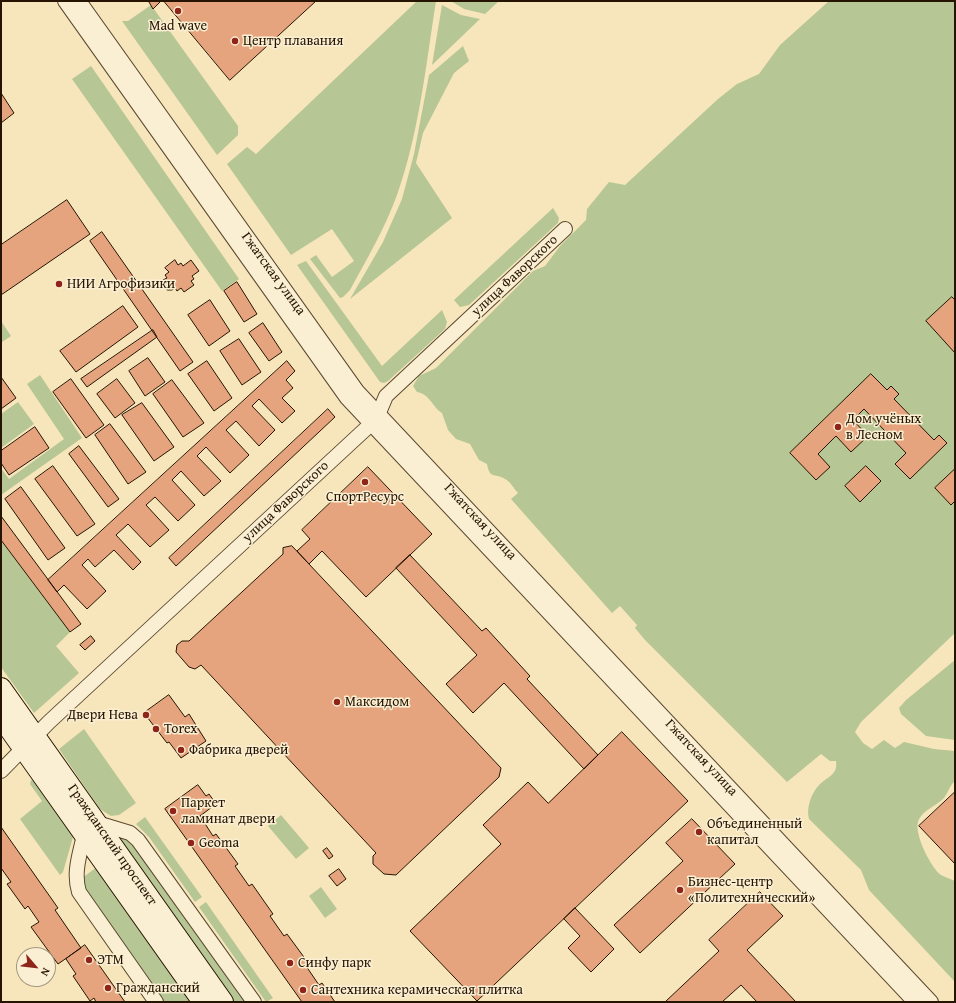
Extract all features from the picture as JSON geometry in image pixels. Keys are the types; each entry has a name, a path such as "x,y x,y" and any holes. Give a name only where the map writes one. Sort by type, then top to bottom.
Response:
{"main road":[{"name":"Гражданский проспект","path":"1,688 29,742 91,829 223,1002"},
{"name":"Гражданский проспект","path":"1,717 29,742"},
{"name":"Гражданский проспект","path":"91,829 203,1002"}],"street":[{"name":"Гжатская улица","path":"64,1 347,398 375,419 931,1002"},
{"name":"Гжатская улица","path":"79,1 357,390 375,419 915,1002"},
{"name":"улица Фаворского","path":"1,771 29,742 375,419 386,396 565,229"},
{"path":"156,1002 79,892 76,882 76,870 91,829 130,833 138,840 254,1002"}],"green space":[{"path":"417,1 436,1 421,99 411,148 397,195 381,231 350,290 340,298 310,259 316,255 332,277 354,261 332,229 291,255 227,164 247,147 256,154"},
{"path":"451,1 499,1 485,14 464,9"},
{"path":"829,1 955,1 955,633 861,722 855,732 863,743 872,749 884,740 895,748 904,742 934,749 955,751 955,781 943,799 922,815 917,827 924,850 937,871 941,875 955,881 955,982 869,890 861,870 809,819 808,810 812,797 819,785 834,772 836,761 830,761 821,754 787,782 645,640 635,628 637,625 620,606 612,613 511,499 518,493 510,483 501,477 491,474 487,464 479,460 470,444 456,439 448,430 442,413 425,395 417,392 413,386 419,376 436,368 533,271 545,266 560,246 586,220 587,209 609,182 625,185 718,99 737,84 759,74 780,45"},
{"path":"151,5 238,126 238,135 217,155 122,21 128,21"},
{"path":"442,5 461,15 480,19 432,65"},
{"path":"463,46 469,61 454,73 423,133 416,163 452,218 350,299 383,242 402,199 414,154 429,75"},
{"path":"91,66 239,279 222,291 72,79"},
{"path":"553,208 559,218 558,223 469,305 460,307 454,300"},
{"path":"306,261 382,366 442,310 447,322 445,329 388,381 384,383 380,382 297,265"},
{"path":"1,321 11,336 2,342 1,340"},
{"path":"40,375 82,438 1,495 1,468 9,479 64,439 27,384"},
{"path":"18,402 34,424 1,448 1,414"},
{"path":"1,540 70,632 56,646 79,673 34,713 1,667"},
{"path":"955,660 955,740 926,736 901,714 899,708 906,700"},
{"path":"84,729 136,803 119,815 111,816 100,809 59,749"},
{"path":"31,780 35,781 71,831 73,837 63,872 60,875 20,819 42,801 30,784"},
{"path":"281,815 309,848 296,859 268,826"},
{"path":"145,817 202,897 195,902 149,837 136,824"},
{"path":"119,837 123,837 134,844 246,1002 230,1002 117,840"},
{"path":"97,867 194,1002 164,1002 83,885 82,878"},
{"path":"321,887 337,909 325,918 309,896"},
{"path":"206,902 273,998 266,1002 199,907"}],"building":[{"path":"161,1 153,9 149,2"},
{"name":"Центр плавания","path":"164,1 316,1 230,80"},
{"path":"1,93 14,113 1,123"},
{"path":"67,200 90,234 1,295 1,245"},
{"path":"102,232 193,362 180,371 90,241"},
{"path":"175,260 178,265 181,263 183,266 191,260 199,271 192,276 194,279 191,281 194,285 184,292 181,288 177,291 175,288 172,290 167,290 163,284 163,280 167,278 165,275 169,272 165,268"},
{"path":"237,282 257,314 244,322 224,291"},
{"path":"952,297 955,300 955,353 926,321"},
{"path":"210,300 230,331 209,346 188,315"},
{"path":"123,306 138,327 76,372 60,351"},
{"path":"263,323 282,352 269,361 249,333"},
{"path":"153,330 157,337 87,387 81,379"},
{"path":"239,339 261,372 242,385 220,351"},
{"path":"148,358 165,382 145,396 129,371"},
{"path":"207,361 232,398 214,411 188,374"},
{"path":"287,361 295,371 286,380 293,388 282,398 295,411 282,423 259,399 252,406 275,430 259,446 236,421 226,430 249,455 230,473 206,447 197,456 221,481 204,496 181,471 172,480 195,505 178,521 155,497 146,505 169,530 150,547 128,524 116,535 141,562 133,570 114,550 95,567 88,559 82,565 106,591 87,609 64,585 57,592 48,580"},
{"name":"Дом учёных в Лесном","path":"871,374 887,390 891,386 899,394 894,399 934,440 939,435 947,443 910,479 895,464 906,453 864,409 853,420 868,436 851,452 836,436 818,454 830,467 816,480 790,453"},
{"path":"1,377 16,398 1,409"},
{"path":"71,379 104,425 86,438 53,392"},
{"path":"117,379 135,403 115,418 97,394"},
{"path":"172,380 204,423 183,437 153,394"},
{"path":"142,403 174,447 154,461 122,415"},
{"path":"328,409 335,417 176,566 169,558"},
{"path":"110,424 146,472 128,484 95,435"},
{"path":"35,427 49,448 9,475 1,463 1,451"},
{"path":"79,446 119,499 108,507 69,454"},
{"path":"53,466 95,524 77,536 35,479"},
{"path":"866,466 881,481 860,502 845,486"},
{"path":"368,467 432,534 366,597 322,551 309,564 297,551 310,539 302,530"},
{"path":"955,469 955,501 951,505 935,488"},
{"path":"21,487 65,548 48,560 5,499"},
{"path":"1,516 81,624 70,632 1,540"},
{"name":"Максидом","path":"292,546 501,768 499,777 396,875 384,874 373,864 373,856 376,853 201,665 195,669 189,667 176,652 177,645 182,641 189,641 283,554 283,548"},
{"path":"410,555 482,631 486,628 530,676 527,679 598,755 584,769 504,683 473,713 446,684 477,655 396,568"},
{"path":"91,636 95,641 85,650 80,645"},
{"path":"169,695 185,717 189,714 206,741 181,758 169,742 167,743 144,713"},
{"path":"622,732 688,801 477,1001 410,931 501,844 483,825 528,782 548,803"},
{"path":"198,785 206,796 209,794 216,804 200,816 213,836 216,834 238,864 235,866 249,886 252,884 273,914 270,916 284,936 287,934 309,964 306,966 319,985 322,983 335,1002 302,1002 165,809"},
{"path":"955,792 955,864 919,826"},
{"name":"Бизнес-центр «Политехнический»","path":"692,819 735,864 640,953 614,925 683,861 666,843"},
{"path":"1,827 58,908 55,910 81,948 58,964 56,961 56,947 46,947 31,927 39,922 28,906 25,909 7,884 11,882 1,868"},
{"path":"327,848 333,856 329,859 323,851"},
{"path":"339,869 346,879 337,886 329,876"},
{"path":"760,892 783,916 747,950 796,1002 757,1002 741,985 722,1002 665,1002 719,951 709,940"},
{"path":"575,908 614,949 591,972 568,948 580,936 564,919"},
{"path":"85,945 125,1002 96,1002 94,998 90,1001 73,976 76,974 66,959"}],"place":[{"name":"Mad wave","path":"178,11"},
{"name":"Центр плавания","path":"235,41"},
{"name":"НИИ Агрофизики","path":"59,284"},
{"name":"Дом учёных в Лесном","path":"838,427"},
{"name":"СпортРесурс","path":"365,482"},
{"name":"Максидом","path":"337,702"},
{"name":"Двери Нева","path":"146,715"},
{"name":"Torex","path":"156,729"},
{"name":"Фабрика дверей","path":"181,750"},
{"name":"Паркет ламинат двери","path":"173,811"},
{"name":"Объединенный капитал","path":"699,832"},
{"name":"Geoma","path":"191,843"},
{"name":"Бизнес-центр «Политехнический»","path":"680,890"},
{"name":"ЭТМ","path":"89,960"},
{"name":"Синфу парк","path":"290,963"},
{"name":"Гражданский","path":"108,988"},
{"name":"Сантехника керамическая плитка","path":"303,990"}]}
